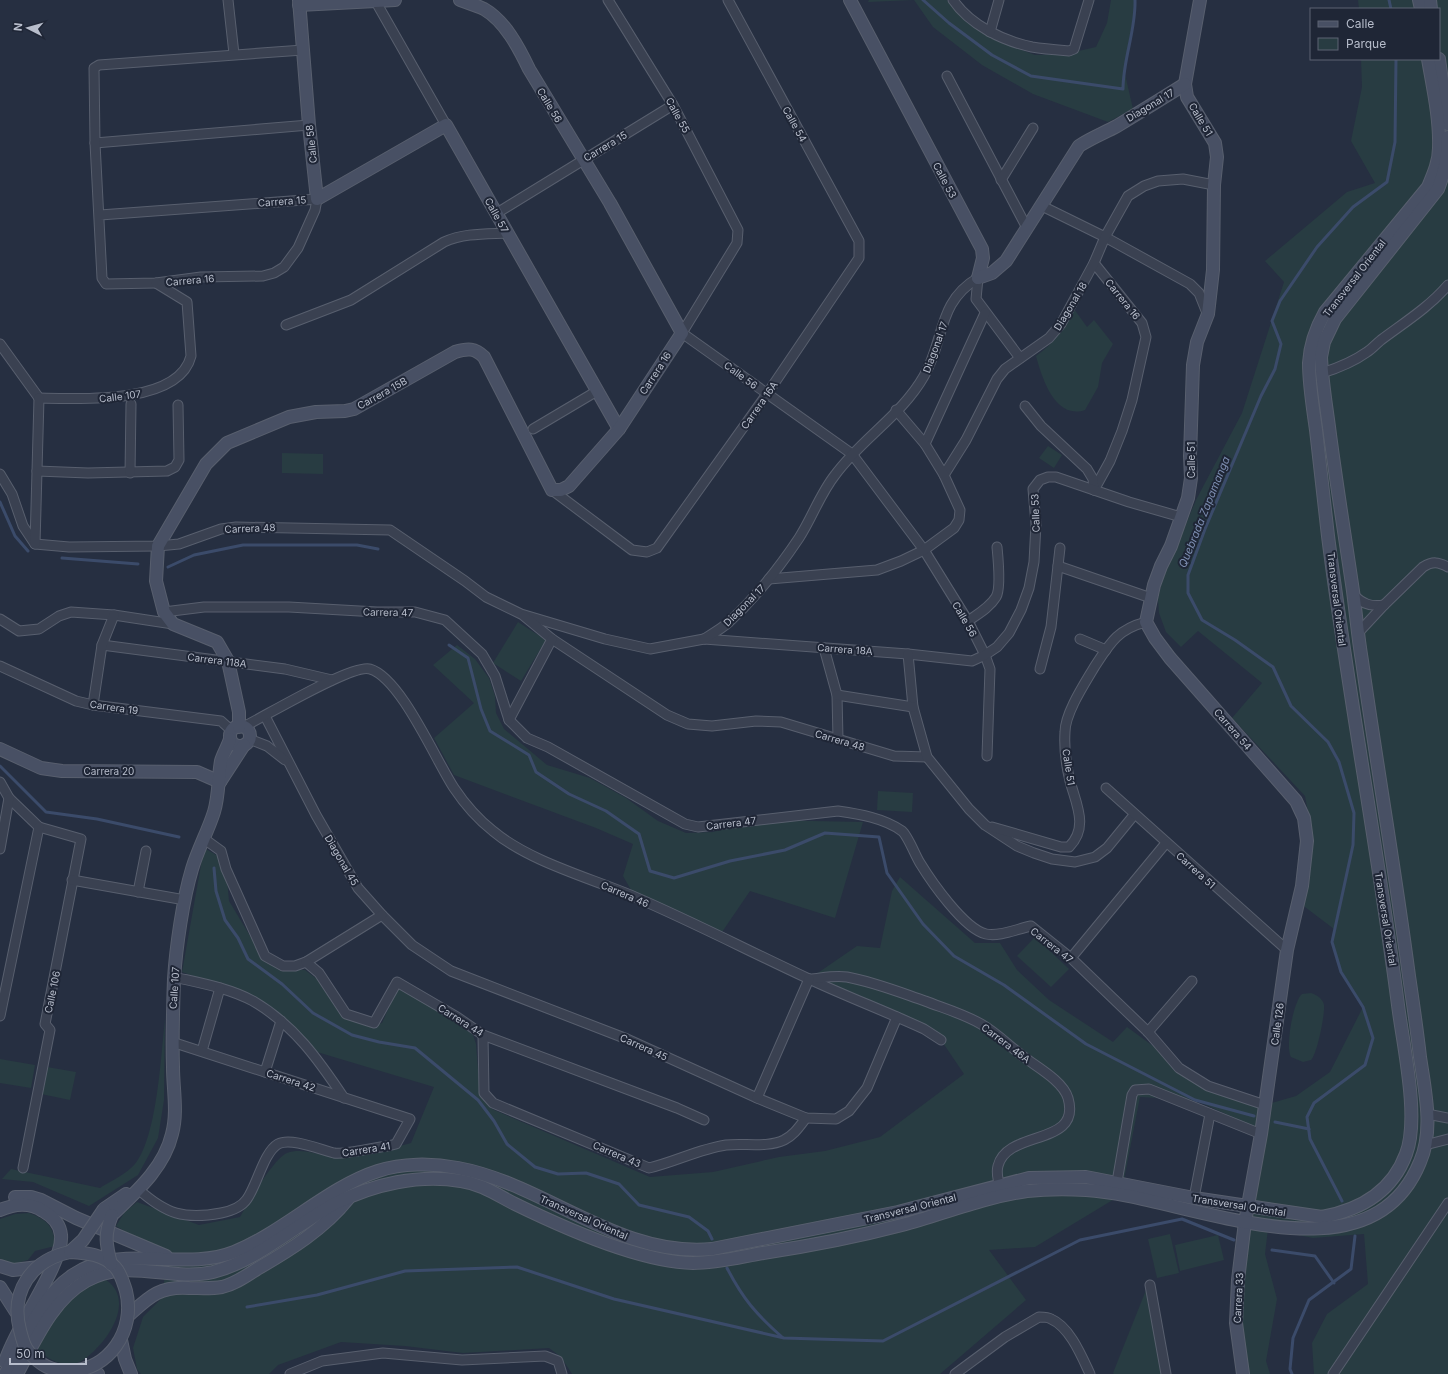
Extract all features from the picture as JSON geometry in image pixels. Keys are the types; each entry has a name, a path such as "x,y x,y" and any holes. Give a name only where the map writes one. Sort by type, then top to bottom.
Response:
{"main road":[{"path":"299,2 376,2 395,0"},
{"name":"Calle 56","path":"460,0 484,10 503,26 519,49 529,69 582,159 610,203 682,333"},
{"name":"Calle 53","path":"850,0 982,248 983,258 978,278"},
{"name":"Calle 51","path":"1146,622 1151,598 1161,566 1171,546 1188,498 1191,478 1190,456 1193,365 1197,342 1208,314 1214,254 1214,185 1217,157 1215,143 1187,97 1185,84 1200,0"},
{"name":"Calle 58","path":"299,2 309,125 317,199"},
{"name":"Transversal Oriental","path":"17,1374 56,1306 84,1281 99,1274 122,1269 184,1275 209,1273 232,1266 264,1250 334,1204 387,1184 411,1179 459,1180 485,1187 515,1204 621,1248 663,1260 683,1263 708,1263 807,1246 898,1226 1001,1190 1029,1178 1086,1177 1247,1207 1322,1217 1341,1214 1362,1205 1386,1188 1396,1175 1406,1154 1411,1136 1410,1100 1391,945 1342,643 1313,412 1309,362 1314,335 1325,312 1428,187 1434,174 1440,149 1437,114 1428,60"},
{"path":"1438,60 1448,124"},
{"name":"Diagonal 17","path":"978,278 992,273 1000,267 1042,206 1079,146 1093,136 1138,114 1185,84"},
{"name":"Carrera 15","path":"317,199 446,125"},
{"name":"Calle 57","path":"446,125 619,429"},
{"name":"Transversal Oriental","path":"5,1374 38,1314 61,1285 74,1275 94,1265 125,1259 207,1258 233,1252 272,1232 347,1186 377,1171 397,1166 430,1165 456,1167 485,1174 634,1239 660,1246 696,1251 898,1212 1001,1190 1057,1189 1097,1191 1245,1222 1290,1228 1321,1230 1340,1227 1361,1221 1389,1205 1401,1193 1422,1159 1425,1145 1427,1114 1394,862 1338,497 1321,357 1324,342 1335,319 1438,189 1445,172 1448,158 1448,137"},
{"name":"Carrera 16","path":"552,490 561,490 569,486 619,429 682,333"},
{"name":"Carrera 15B","path":"158,546 206,464 227,443 289,417 316,412 345,411 354,409 455,352 464,349 475,349 484,357 552,490"},
{"path":"158,546 156,580 164,612 173,624"},
{"name":"Carrera 54","path":"1146,622 1170,658 1296,801 1304,818 1306,841"},
{"name":"Calle 107","path":"70,1252 108,1212 129,1200 154,1171 165,1153 172,1133 175,1102 172,1042 174,977 185,900 192,869 214,812 220,782 222,761 235,731 239,712 228,661 216,642 173,624"},
{"path":"235,731 248,731 247,742 236,745 235,731"},
{"name":"Calle 107","path":"220,782 247,742"},
{"name":"Carrera 20","path":"0,749 41,768 62,771 197,772 220,782"},
{"name":"Calle 126","path":"1247,1207 1261,1134 1287,950 1302,886 1306,841"},
{"path":"0,1202 13,1197 36,1198 76,1218 170,1258"},
{"path":"128,1316 149,1298 164,1289 173,1287 209,1289 223,1286 242,1278 276,1259 320,1227 338,1212 348,1199"},
{"path":"0,1210 14,1205 36,1207 51,1216 58,1225 61,1234 55,1261 14,1337 2,1374"},
{"name":"Carrera 33","path":"1243,1374 1236,1323 1238,1280 1247,1207"},
{"path":"108,1212 105,1238 111,1264"},
{"path":"16,1312 19,1294 24,1282 49,1258 70,1252 97,1256 111,1264 122,1277 128,1300 128,1316 121,1340 109,1355 97,1364 82,1371"},
{"path":"0,1266 13,1270 39,1266"},
{"path":"0,1287 16,1312 26,1349 49,1372 82,1371 98,1374"},
{"path":"121,1340 125,1360 131,1374"}],"street":[{"path":"228,0 234,54"},
{"name":"Calle 55","path":"608,0 673,105 738,230 739,236"},
{"name":"Calle 54","path":"728,0 859,241 860,249"},
{"path":"990,32 999,0"},
{"path":"957,2 990,32 1032,47 1070,51 1074,49 1089,0"},
{"name":"Calle 57","path":"376,2 446,125"},
{"path":"100,215 95,143 94,68 99,65 303,50"},
{"path":"947,76 1027,228"},
{"name":"Carrera 15","path":"497,213 582,159 673,105"},
{"path":"95,143 309,125"},
{"path":"1002,180 1033,128"},
{"name":"Diagonal 18","path":"944,475 966,440 997,379 1005,369 1049,338 1061,324 1094,263 1105,237 1128,196 1144,186 1158,181 1183,179 1214,185"},
{"name":"Carrera 15","path":"100,215 317,199"},
{"name":"Calle 58","path":"274,273 284,267 298,248 315,210 317,199"},
{"path":"1042,206 1105,237 1190,284 1199,293 1208,314"},
{"name":"Carrera 16","path":"100,215 102,278 106,284 156,283 201,277 263,276 274,273"},
{"path":"286,325 351,300 444,242 455,237 467,234 507,232"},
{"name":"Carrera 16","path":"682,333 737,243 739,236"},
{"name":"Carrera 16A","path":"552,490 632,550 647,552 652,550 662,542 767,394 852,270 859,258 860,249"},
{"name":"Carrera 16","path":"1094,263 1142,323 1146,337 1132,400 1122,431 1094,490"},
{"name":"Calle 53","path":"978,278 976,299 1020,358"},
{"name":"Diagonal 17","path":"704,639 728,623 769,579 799,538 834,476 852,454 913,394 925,375 952,302 960,291 978,278"},
{"name":"Calle 107","path":"39,398 90,399 143,394 176,379 184,372 189,364 191,356 187,302 156,283"},
{"path":"1322,373 1339,367 1368,352 1381,340 1416,316 1448,285"},
{"path":"925,444 985,313"},
{"name":"Calle 56","path":"682,333 852,454 924,550 968,621 985,655 990,669 987,756"},
{"path":"0,344 39,398 35,544"},
{"path":"533,429 597,391"},
{"path":"130,473 131,404"},
{"path":"37,471 130,473 167,471 175,468 178,460 178,405"},
{"path":"1025,406 1040,426 1087,469 1093,479 1094,490"},
{"path":"769,579 877,570 924,550 954,528 959,520 960,510 944,475 925,444 896,410"},
{"path":"0,474 12,494 23,526 35,544"},
{"name":"Calle 53","path":"985,655 997,647 1009,633 1021,610 1029,588 1034,562 1036,524 1034,490 1040,480 1048,477 1056,477 1181,516"},
{"name":"Carrera 48","path":"35,544 87,548 158,546 178,544 221,529 236,527 390,530 486,597 521,614 605,639 650,649 704,639"},
{"path":"968,621 984,609 997,596 999,564 997,547"},
{"path":"1040,669 1051,627 1060,548"},
{"path":"1358,633 1384,605 1429,563 1439,562 1448,567"},
{"path":"1058,566 1151,598"},
{"path":"1354,595 1359,601 1367,605 1384,605"},
{"name":"Carrera 47","path":"164,612 204,607 289,607 377,612 415,612 445,620 482,654 494,676 509,720 527,738 548,747 685,824 698,827 838,811 859,813 889,825 903,832 920,863 940,892 973,926 984,934 994,934 1031,926 1071,958 1148,1032 1179,1068 1208,1086 1265,1105"},
{"path":"0,619 19,631 39,629 59,616 71,612 114,615 173,624"},
{"name":"Carrera 48","path":"521,614 552,639 667,715 688,724 712,726 756,722 781,722 894,756 927,757"},
{"path":"93,705 102,645 114,615"},
{"name":"Calle 51","path":"985,825 1060,847 1069,847 1075,840 1080,818 1066,760 1065,732 1067,719 1081,690 1106,650 1121,632 1135,625 1146,622"},
{"path":"509,720 552,639"},
{"name":"Carrera 18A","path":"704,639 908,654 972,661 985,655"},
{"path":"1080,639 1106,650"},
{"name":"Carrera 118A","path":"102,645 285,669 332,680"},
{"path":"824,648 837,695 838,739"},
{"path":"908,654 913,707 927,757 969,809 985,825 1016,846 1034,854 1052,859 1075,862 1095,857 1107,848 1134,815"},
{"name":"Carrera 19","path":"0,666 76,701 93,705 221,721 235,731"},
{"name":"Carrera 46","path":"332,680 366,667 375,670 389,683 411,711 455,789 482,821 504,840 551,864 635,897 720,935 809,979 924,1029 941,1040"},
{"path":"235,731 332,680"},
{"path":"837,695 913,707"},
{"name":"Diagonal 45","path":"265,716 289,764 358,888 382,916 412,945 451,971"},
{"name":"Diagonal 45","path":"247,742 267,746 289,764"},
{"path":"0,782 9,798 39,828 0,1016"},
{"name":"Carrera 51","path":"1106,788 1134,815 1287,950"},
{"path":"0,849 9,798"},
{"name":"Calle 106","path":"23,1168 50,1030 45,1024 81,839 39,828"},
{"path":"203,838 221,851 226,869 266,956 283,966 295,966 306,962 382,916"},
{"path":"1071,958 1166,843"},
{"path":"138,892 146,851"},
{"path":"72,880 185,900"},
{"name":"Carrera 44","path":"306,962 319,973 346,1014 374,1023 397,982 457,1017 483,1035 677,1108 704,1120"},
{"name":"Carrera 45","path":"451,971 620,1036 757,1098 806,1118 836,1119 849,1111 867,1088 897,1017"},
{"path":"174,977 220,988 252,1001 281,1021 314,1053 344,1098"},
{"name":"Carrera 46A","path":"809,979 853,978 876,984 952,1011 980,1023 998,1035 1022,1056 1053,1077 1068,1097 1068,1116 1066,1122 1051,1134 1023,1142 1003,1156 998,1167 1001,1190"},
{"path":"757,1098 809,979"},
{"path":"1148,1032 1192,981"},
{"path":"202,1051 220,988"},
{"path":"265,1072 281,1021"},
{"name":"Carrera 43","path":"483,1035 484,1093 493,1103 650,1168 667,1164 680,1157 726,1145 760,1145 783,1140 796,1132 806,1118"},
{"name":"Carrera 42","path":"172,1042 410,1119"},
{"path":"1117,1182 1132,1095 1135,1090 1149,1089 1261,1134"},
{"path":"1194,1198 1210,1114"},
{"path":"1427,1114 1448,1118"},
{"name":"Carrera 41","path":"138,1189 155,1204 177,1214 208,1216 233,1210 247,1200 269,1155 278,1144 288,1141 337,1153 392,1145 396,1144 410,1119"},
{"path":"1425,1145 1448,1139"},
{"path":"1333,1374 1448,1203"},
{"path":"1150,1285 1166,1374"},
{"path":"955,1374 1005,1337 1039,1317 1052,1319 1067,1332 1090,1374"},
{"path":"290,1374 322,1361 383,1353 462,1360 545,1356 558,1361 562,1374"}],"green space":[{"path":"869,0 914,0 868,2"},
{"path":"914,0 947,0 960,16 990,38 1035,55 1066,54 1096,47 1107,23 1111,0 1136,0 1124,70 1133,109 1108,122 1033,94 982,65 933,27"},
{"path":"1358,0 1448,0 1448,1374 1314,1374 1312,1343 1327,1314 1368,1284 1364,1234 1313,1238 1268,1229 1265,1254 1277,1299 1266,1361 1270,1374 1243,1374 1236,1323 1261,1130 1195,1100 1140,1097 1121,1195 1035,1247 989,1250 1026,1300 940,1374 572,1374 561,1357 549,1348 463,1353 405,1346 341,1342 278,1365 269,1374 141,1374 137,1369 133,1348 143,1317 162,1298 168,1250 132,1236 116,1226 124,1213 137,1202 199,1225 240,1217 275,1163 287,1153 299,1151 345,1157 374,1153 411,1143 434,1087 317,1052 257,998 182,972 204,848 220,857 227,879 229,901 261,954 282,969 305,970 317,979 336,1008 344,1016 371,1026 382,1023 398,987 455,1021 473,1035 476,1044 480,1093 492,1109 650,1177 713,1172 779,1157 825,1151 880,1137 964,1074 941,1040 809,979 857,946 880,948 892,891 900,877 975,943 1000,943 1017,970 1049,1000 1113,1042 1127,1027 1208,1086 1265,1105 1296,1096 1330,1072 1363,1007 1346,980 1337,961 1333,940 1334,929 1301,904 1309,817 1305,796 1232,718 1262,683 1198,631 1181,647 1166,632 1159,613 1158,598 1162,581 1196,500 1242,413 1284,282 1265,261 1347,192 1375,183 1351,141 1362,87 1361,60 1440,60 1440,8 1359,8"},
{"path":"1074,309 1087,327 1094,320 1113,344 1102,363 1098,387 1085,410 1075,411 1066,409 1058,403 1052,395 1046,385 1036,356 1049,346 1058,335 1067,323"},
{"path":"1048,446 1062,455 1054,468 1039,458"},
{"path":"282,453 323,454 323,474 282,473"},
{"path":"518,622 546,640 521,681 493,663"},
{"path":"457,645 475,659 489,678 495,696 496,713 504,729 547,765 590,778 626,798 658,821 686,833 713,832 757,820 863,822 835,918 750,891 720,935 635,897 623,876 633,844 596,828 454,775 434,738 474,703 433,665"},
{"path":"878,791 913,793 912,812 877,810"},
{"path":"1035,937 1069,969 1051,987 1017,956"},
{"path":"1311,993 1322,1001 1324,1010 1318,1043 1313,1056 1311,1060 1303,1062 1291,1057 1289,1052 1289,1035 1293,1015 1299,999 1302,994"},
{"path":"165,1019 164,1100 158,1138 138,1175 89,1206 33,1182 2,1179 11,1169 100,1188 132,1167 142,1152 153,1116 160,1074"},
{"path":"0,1059 35,1065 31,1088 0,1083"},
{"path":"47,1067 76,1072 70,1100 41,1094"},
{"path":"29,1213 45,1221 51,1229 55,1239 55,1246 35,1251 28,1260 14,1264 0,1260 0,1219 15,1214"},
{"path":"1170,1234 1179,1273 1157,1278 1148,1239"},
{"path":"1218,1235 1224,1260 1180,1271 1175,1245"},
{"path":"103,1278 118,1294 118,1314 109,1334 93,1352 77,1363 66,1364 56,1362 38,1350 48,1328 63,1307 82,1290"},
{"path":"1148,1285 1166,1374 1114,1374 1113,1373"}],"waterway":[{"path":"923,0 949,23 992,55 1031,76 1123,89 1125,67 1134,22 1135,0"},
{"name":"Quebrada Zapamanga","path":"1389,0 1391,8"},
{"name":"Quebrada Zapamanga","path":"1342,1201 1310,1139 1307,1117 1314,1103 1365,1065 1373,1038 1363,1007 1341,972 1332,942 1353,845 1354,813 1339,762 1328,742 1291,706 1273,667 1235,640 1202,620 1188,593 1188,575 1205,529 1261,396 1275,369 1281,344 1272,321 1280,301 1317,247 1353,207 1387,182 1395,142 1396,60"},
{"path":"0,502 15,536 28,551"},
{"path":"168,567 194,555 243,545 357,545 378,549"},
{"path":"62,558 138,564"},
{"path":"449,645 468,658 481,709 490,731 529,755 536,772 569,794 606,811 639,834 650,871 674,878 730,861 785,850 825,833 879,837 887,873 923,924 954,956 1004,985 1086,1044 1195,1100 1254,1116"},
{"path":"0,766 46,812 97,819 179,837"},
{"path":"214,868 216,891 225,920 238,938 248,959 282,984 313,1013 352,1035 379,1042 415,1048 478,1100 494,1121 507,1144 535,1167 558,1174 586,1173 619,1184 639,1205 689,1217 708,1231 712,1239"},
{"path":"1275,1122 1309,1129"},
{"path":"247,1307 317,1295 405,1271 517,1267 614,1299 784,1338 883,1341 1080,1240 1182,1219 1234,1240"},
{"name":"Quebrada Zapamanga","path":"1292,1374 1290,1369 1293,1338 1309,1300 1351,1269 1355,1236"},
{"path":"1272,1250 1315,1256 1334,1283"},
{"path":"727,1268 751,1306 782,1337"}]}
